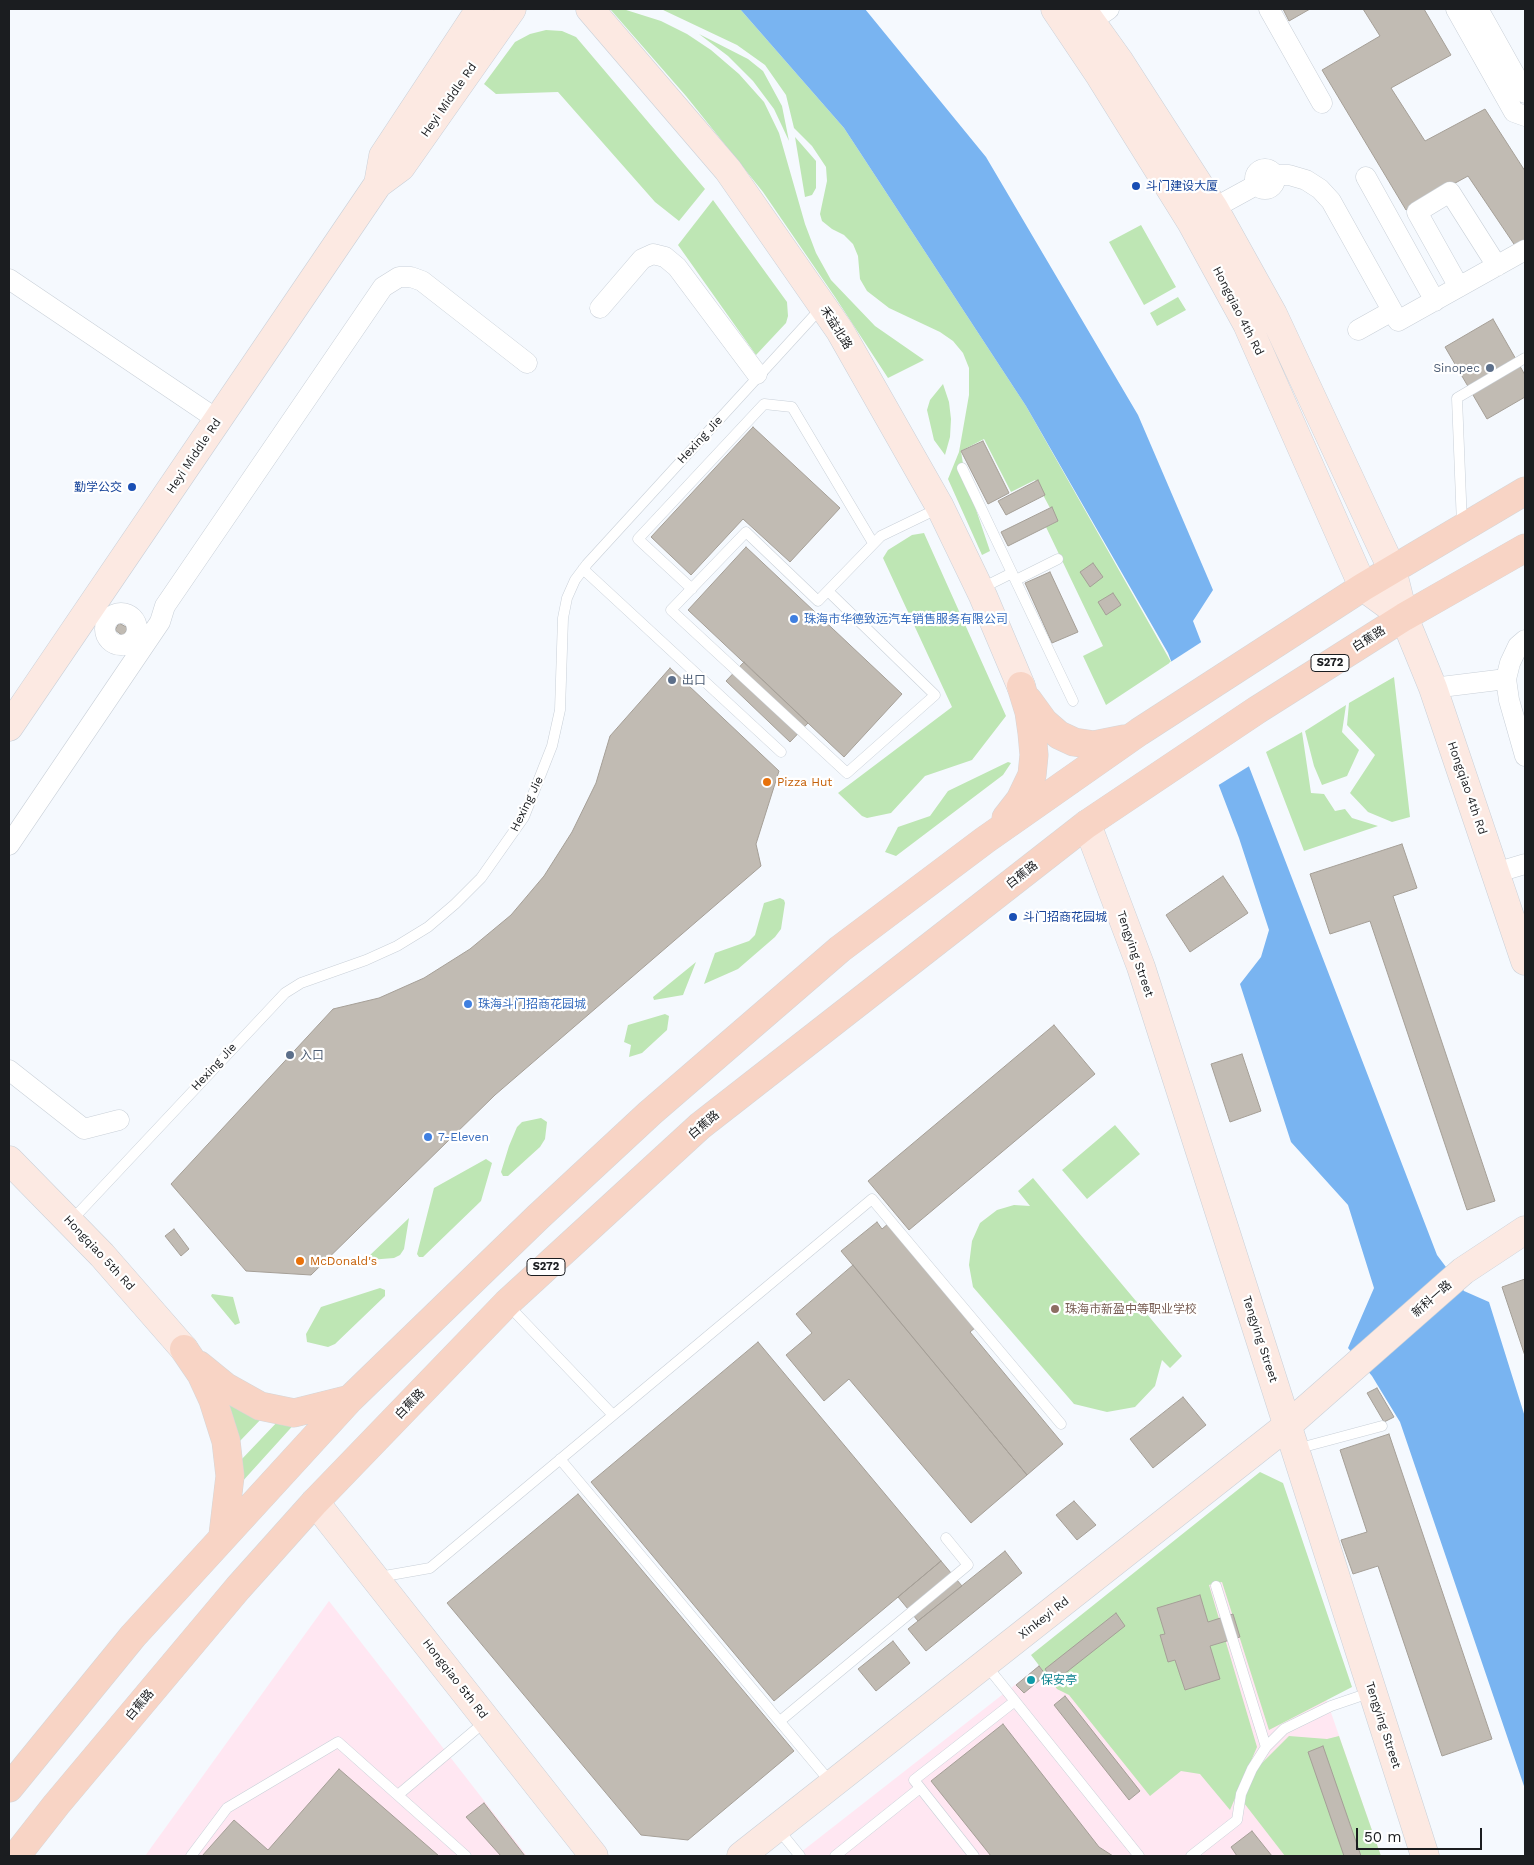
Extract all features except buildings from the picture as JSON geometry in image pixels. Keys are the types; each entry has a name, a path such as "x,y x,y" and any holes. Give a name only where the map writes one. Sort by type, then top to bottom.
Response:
{"main road":[{"path":"9,1788 132,1636 350,1399 538,1217 650,1113 840,949 985,840 1139,732 1241,664 1363,587 1525,491"},
{"name":"白蕉路","path":"16,1856 56,1805 238,1588 315,1502 507,1303 700,1126 1087,824 1257,710 1404,617 1525,548"},
{"path":"1021,686 1044,722 1059,735 1074,742 1094,745 1109,743 1139,732"},
{"path":"985,840 1020,800 1032,775 1034,754 1032,733 1029,712 1021,686"},
{"path":"184,1350 205,1371 226,1387 260,1406 294,1413 350,1399"},
{"path":"184,1350 201,1374 213,1400 226,1441 230,1476 223,1535"}],"street":[{"name":"Heyi Middle Rd","path":"378,184 383,156 480,9"},
{"name":"Heyi Middle Rd","path":"9,727 100,613 218,420 378,184 402,168 512,9"},
{"name":"禾益北路","path":"590,9 728,170 840,331 940,507 980,589 1021,686"},
{"name":"Hongqiao 4th Rd","path":"1054,9 1089,18 1214,208 1273,314 1392,569 1404,617 1433,688 1525,961"},
{"path":"1269,9 1322,103"},
{"path":"1456,9 1514,112 1525,116"},
{"path":"1478,9 1525,93"},
{"name":"Hongqiao 4th Rd","path":"1089,18 1191,222 1248,324 1363,587"},
{"path":"1214,208 1256,185 1254,178 1260,170 1266,169 1274,175 1289,175 1306,180 1320,189 1331,201 1398,321 1525,250"},
{"path":"1366,177 1435,301"},
{"path":"1459,287 1417,212 1450,192 1497,266"},
{"path":"600,308 642,259 653,254 666,257 677,267 757,374"},
{"path":"9,845 139,642 160,622 171,598 379,291 388,282 405,276 422,282 527,364"},
{"path":"9,279 218,420"},
{"path":"1358,330 1392,311"},
{"path":"1363,587 1404,617"},
{"path":"100,613 106,635 113,643 123,645 139,642"},
{"path":"1525,640 1518,646 1506,679 1509,700 1525,756"},
{"path":"1433,688 1506,679"},
{"name":"Tengying Street","path":"1087,824 1141,967 1425,1856"},
{"path":"1495,873 1525,864"},
{"path":"9,1070 84,1129 119,1120"},
{"name":"Hongqiao 5th Rd","path":"9,1160 102,1255 184,1350"},
{"name":"新科一路","path":"1345,1375 1463,1271 1525,1230"},
{"name":"Xinkeyi Rd","path":"741,1856 985,1664 1292,1437 1345,1375"},
{"name":"Hongqiao 5th Rd","path":"315,1502 594,1856"}],"lane":[{"name":"Hexing Jie","path":"70,1222 285,993 301,983 366,960 397,946 428,926 455,904 486,871 524,817 552,746 560,710 563,618 567,598 583,569 823,306"},
{"path":"1462,528 1457,398 1525,358"},
{"path":"692,589 638,539 764,404 792,407 873,543"},
{"path":"962,468 1073,701"},
{"path":"828,591 935,695 847,773 672,610 746,532 818,601 881,536 940,507"},
{"path":"980,589 1058,559"},
{"path":"583,569 781,752"},
{"path":"375,1578 430,1568 612,1414 872,1199 1061,1424"},
{"path":"507,1303 612,1414"},
{"path":"1292,1437 1382,1426"},
{"path":"560,1459 833,1784"},
{"path":"780,1721 968,1564 946,1538"},
{"path":"1216,1586 1266,1747"},
{"path":"985,1664 1139,1856"},
{"path":"1191,1856 1237,1820 1241,1794 1252,1769 1266,1747 1284,1730 1307,1716 1373,1692"},
{"path":"974,1856 914,1780 1015,1701"},
{"path":"398,1796 487,1720"},
{"path":"191,1856 227,1808 338,1742 466,1856"},
{"path":"836,1856 920,1788"},
{"path":"777,1828 800,1856"}],"shaded area":[{"path":"1231,1516 1267,1529 1381,1856 796,1856"},
{"path":"329,1601 527,1856 145,1856"}],"green space":[{"path":"610,9 623,9 661,21 687,34 711,50 739,74 764,102 779,133 805,224 816,253 831,280 875,326 924,360 888,378 763,192 686,96"},
{"path":"661,9 740,9 844,128 1026,406 1171,662 1106,705 1083,656 1103,646 1046,527 1057,521 1035,480 1011,492 984,439 961,451 965,477 990,551 982,555 948,479 959,452 969,395 969,368 963,353 953,341 940,332 889,308 867,291 860,279 858,256 853,244 844,235 822,221 820,214 827,181 826,167 812,146 794,128 786,95 765,65 737,45"},
{"path":"546,30 562,31 576,37 705,189 679,221 655,202 558,92 496,94 484,84 515,42 530,34"},
{"path":"699,34 748,59 763,71 782,106 789,141 774,109 753,81 728,56"},
{"path":"795,137 816,161 816,188 812,195 805,197"},
{"path":"713,200 787,302 788,316 786,323 756,355 678,245"},
{"path":"1141,225 1176,287 1144,305 1109,242"},
{"path":"1178,297 1186,310 1157,326 1150,313"},
{"path":"943,384 949,402 951,419 950,437 945,455 934,440 927,410 930,400"},
{"path":"924,533 1006,716 972,760 925,776 891,813 867,818 862,816 838,793 952,707 883,558 888,550 912,535"},
{"path":"1394,677 1410,817 1392,822 1368,812 1350,793 1375,755 1347,725 1349,703"},
{"path":"1346,705 1342,732 1359,750 1347,776 1322,785 1314,766 1305,731"},
{"path":"1302,732 1311,793 1324,794 1335,811 1345,809 1352,818 1378,826 1304,851 1266,752"},
{"path":"1008,762 1011,763 1003,775 896,856 885,852 898,827 930,816 948,791"},
{"path":"780,898 785,903 781,929 775,937 738,969 704,984 715,953 749,941 755,935 764,903"},
{"path":"696,962 683,995 654,1000 653,997"},
{"path":"665,1014 669,1016 667,1030 642,1053 629,1057 631,1045 624,1042 628,1025"},
{"path":"541,1118 547,1122 545,1139 540,1147 508,1176 503,1176 501,1172 517,1127 522,1122"},
{"path":"1115,1125 1140,1154 1087,1199 1062,1170"},
{"path":"486,1159 492,1163 481,1201 423,1257 419,1257 417,1254 434,1188"},
{"path":"1033,1178 1182,1356 1170,1368 1162,1360 1155,1386 1135,1407 1107,1412 1074,1404 973,1287 969,1265 972,1241 980,1223 997,1210 1014,1205 1030,1206 1018,1191"},
{"path":"409,1218 404,1249 400,1255 394,1258 369,1260 369,1256"},
{"path":"380,1288 385,1290 385,1296 335,1344 328,1347 307,1342 306,1334 321,1307"},
{"path":"212,1294 233,1297 240,1323 235,1325 211,1296"},
{"path":"233,1399 264,1416 239,1442 226,1406"},
{"path":"280,1419 298,1420 241,1483 241,1460"},
{"path":"1260,1472 1283,1483 1352,1687 1269,1730 1222,1582 1209,1585 1257,1747 1230,1810 1200,1774 1181,1771 1150,1796 1069,1695 1057,1689 1031,1655"},
{"path":"1289,1736 1327,1739 1339,1736 1381,1856 1285,1856 1244,1803 1249,1784 1259,1766"}],"water":[{"path":"740,9 865,9 986,157 1138,415 1213,590 1193,621 1437,1255 1464,1291 1489,1302 1525,1417 1525,1789 1400,1422 1372,1376 1348,1348 1374,1288 1348,1205 1291,1142 1240,984 1261,957 1269,930 1239,838 1168,653 1026,406 844,128"}],"pier":[{"path":"1203,641 1251,765 1217,786 1169,663"}],"place":[{"name":"斗门建设大厦","path":"1136,186"},
{"name":"Sinopec","path":"1490,368"},
{"name":"勤学公交","path":"132,487"},
{"name":"珠海市华德致远汽车销售服务有限公司","path":"794,619"},
{"name":"出口","path":"672,680"},
{"name":"Pizza Hut","path":"767,782"},
{"name":"斗门招商花园城","path":"1013,917"},
{"name":"珠海斗门招商花园城","path":"468,1004"},
{"name":"入口","path":"290,1055"},
{"name":"7-Eleven","path":"428,1137"},
{"name":"McDonald's","path":"300,1261"},
{"name":"珠海市新盈中等职业学校","path":"1055,1309"},
{"name":"保安亭","path":"1031,1680"}]}
